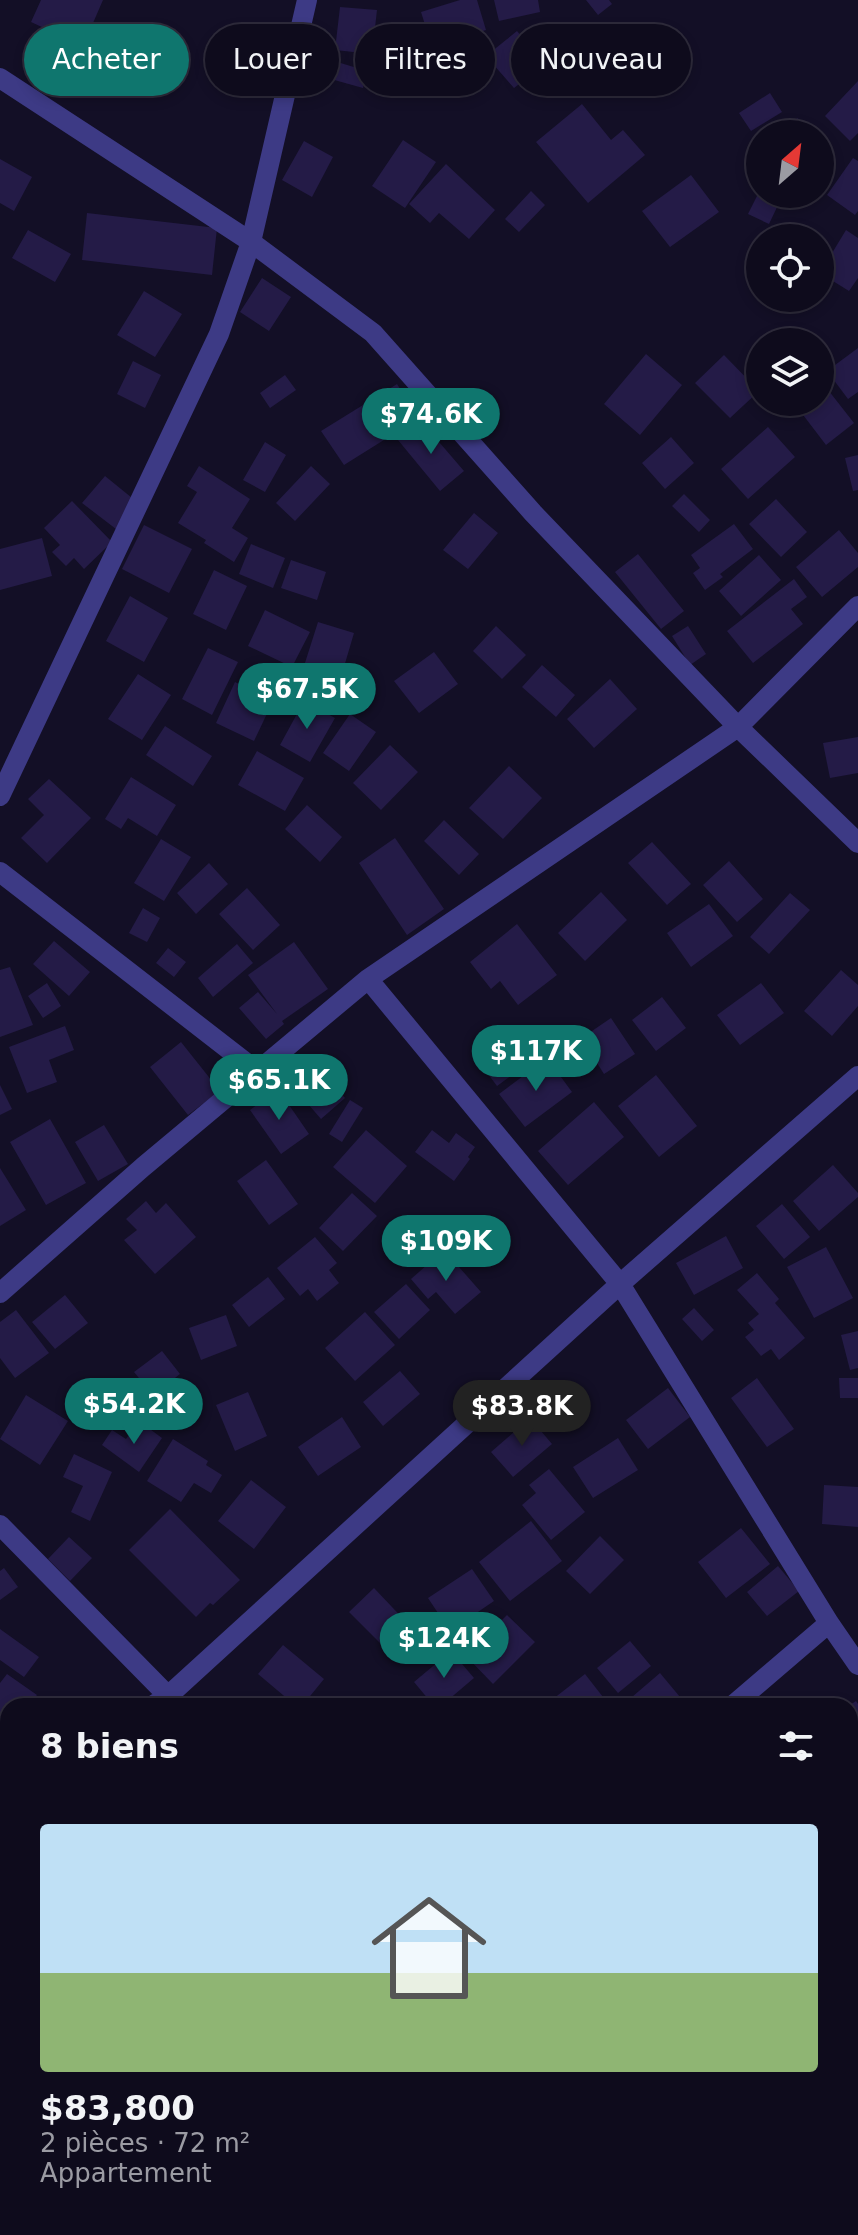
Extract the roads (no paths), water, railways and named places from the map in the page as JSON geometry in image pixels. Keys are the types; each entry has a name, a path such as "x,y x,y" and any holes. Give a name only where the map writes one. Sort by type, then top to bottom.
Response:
{"street":[{"path":"0,796 219,334 251,242 307,0"},
{"path":"0,78 251,242 373,333 533,513 738,727 858,843"},
{"path":"0,1293 143,1167 368,979 738,727 858,606"},
{"path":"0,872 258,1072"},
{"path":"368,979 620,1284 858,1665"},
{"path":"171,1698 620,1284 858,1076"},
{"path":"0,1525 161,1698"},
{"path":"741,1698 829,1623"}]}
